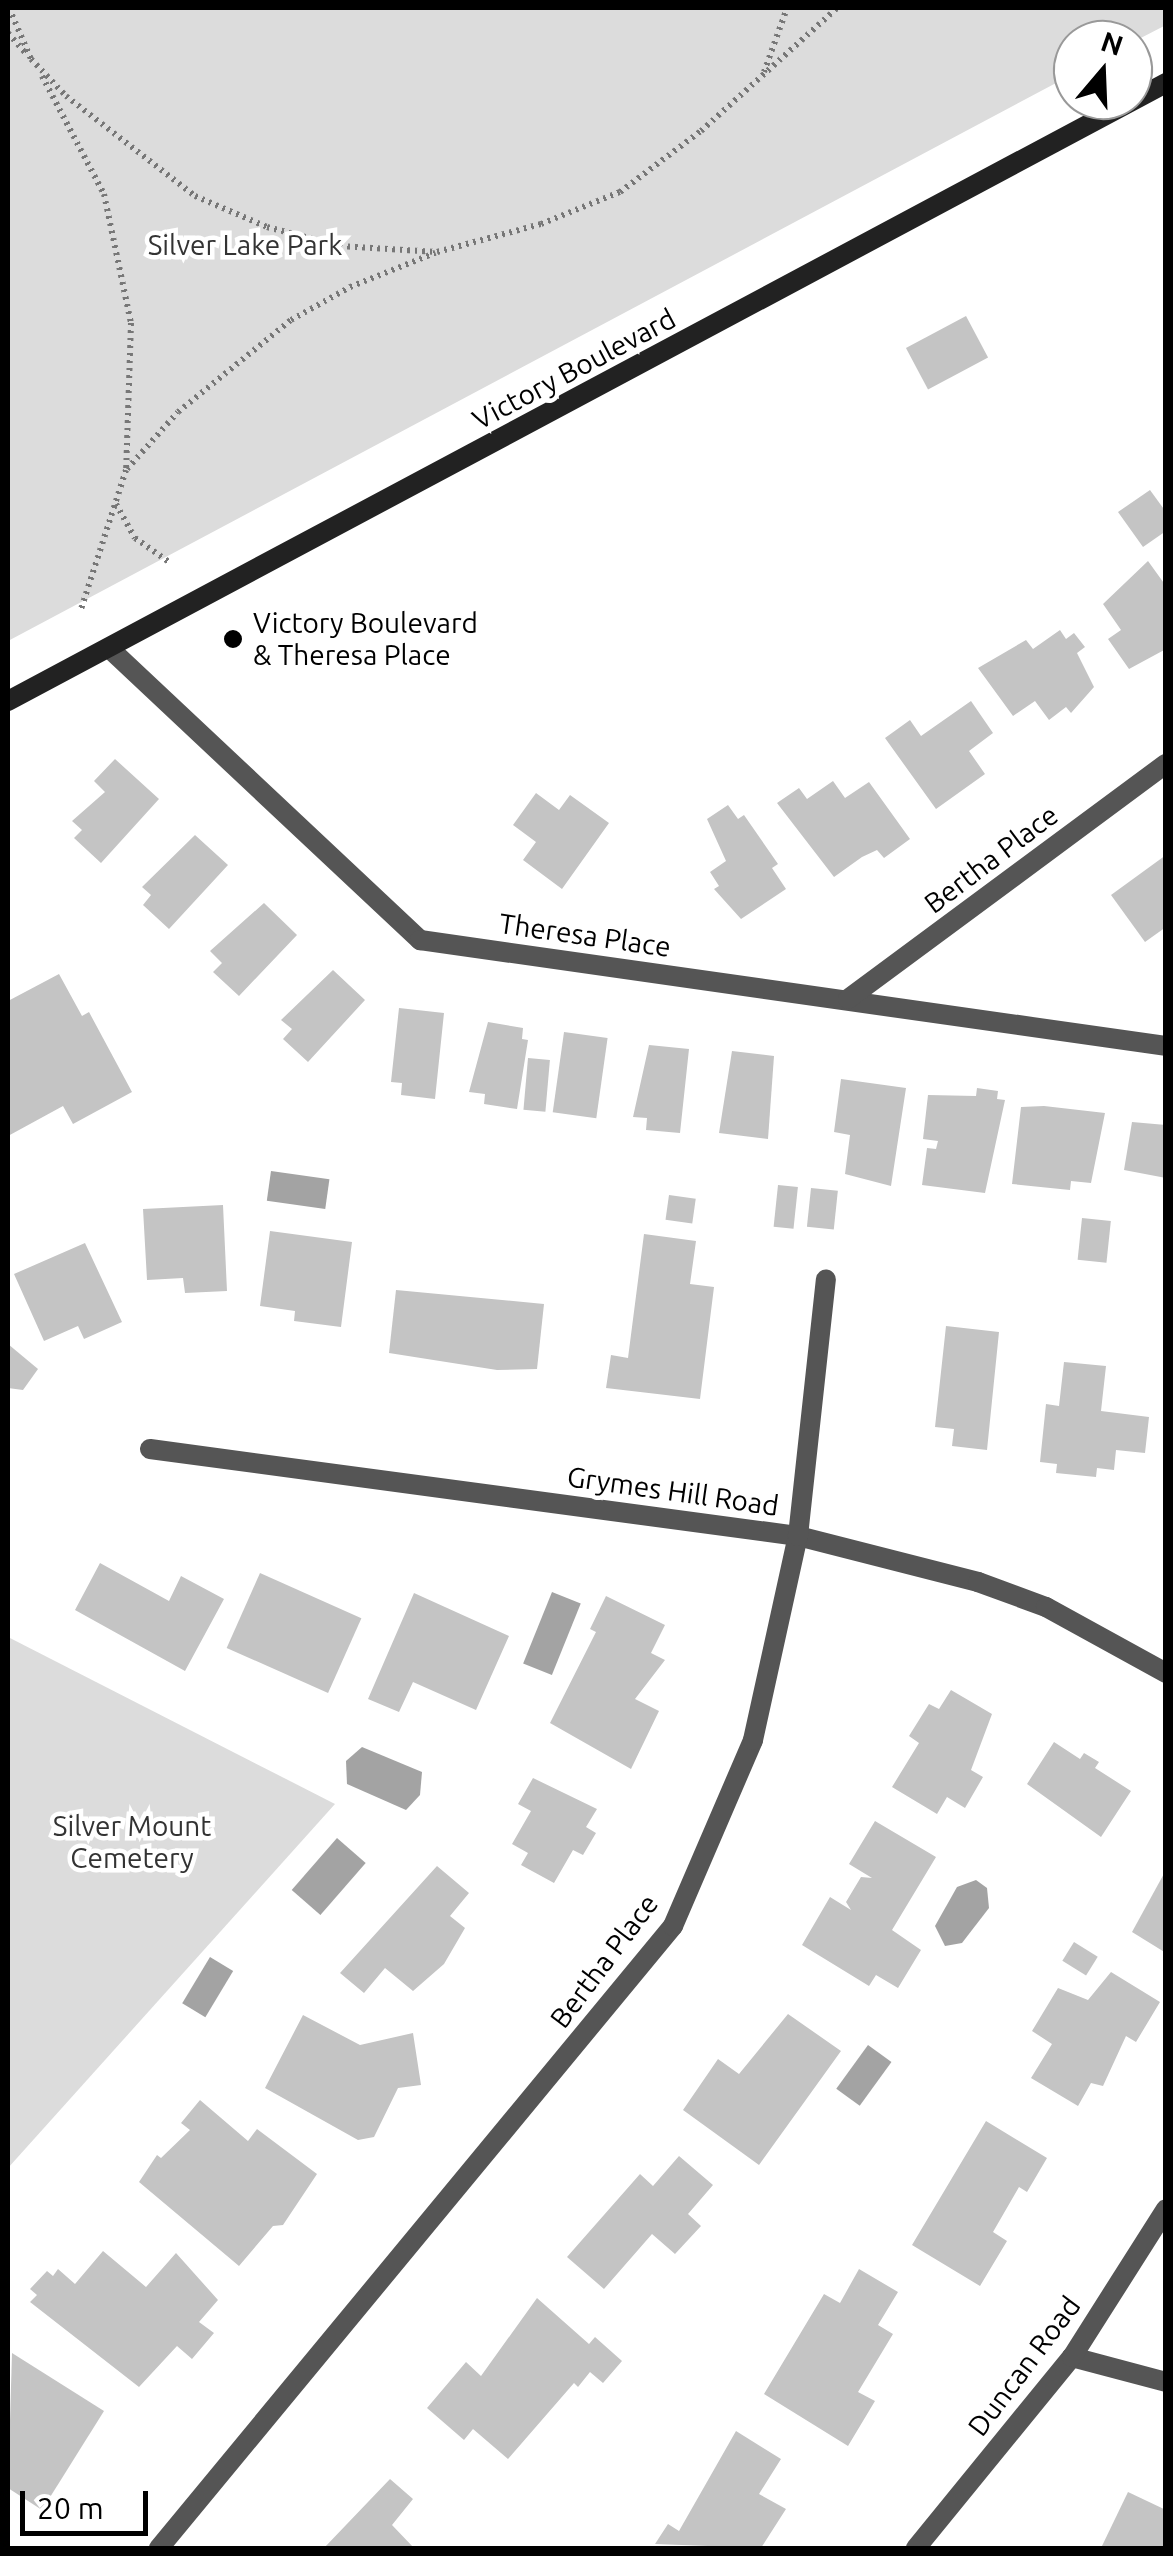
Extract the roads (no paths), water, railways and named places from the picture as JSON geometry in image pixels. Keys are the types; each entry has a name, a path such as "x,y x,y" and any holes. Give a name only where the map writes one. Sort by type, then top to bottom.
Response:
{"main road":[{"name":"Victory Boulevard","path":"8,701 1166,83"}],"street":[{"name":"Theresa Place","path":"109,648 420,940 1166,1046"},
{"name":"Bertha Place","path":"848,999 1166,764"},
{"name":"Bertha Place","path":"159,2548 673,1926 754,1740 798,1536 826,1280"},
{"name":"Grymes Hill Road","path":"150,1449 798,1536 978,1582 1046,1607 1166,1674"},
{"name":"Duncan Road","path":"916,2548 1072,2357 1166,2208"},
{"path":"1072,2357 1166,2382"}],"place":[{"name":"Victory Boulevard & Theresa Place","path":"233,639"}],"park label":[{"name":"Silver Lake Park","path":"245,245"},
{"name":"Silver Mount Cemetery","path":"132,1842"}]}
